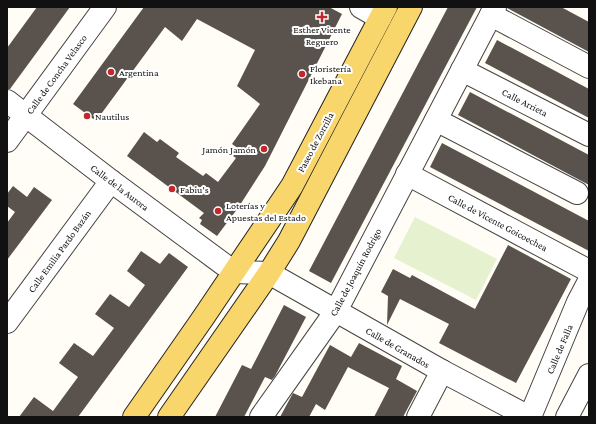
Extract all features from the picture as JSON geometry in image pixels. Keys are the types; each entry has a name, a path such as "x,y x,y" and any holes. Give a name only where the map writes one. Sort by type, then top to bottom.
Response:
{"main road":[{"path":"169,417 269,274 289,241 411,7"},
{"name":"Paseo de Zorrilla","path":"134,417 292,186 383,12"}],"street":[{"name":"Calle de Concha Velasco","path":"7,141 105,7"},
{"path":"361,7 383,12"},
{"name":"Calle de Joaquín Rodrigo","path":"261,417 336,311 493,11 589,67"},
{"name":"Calle Arrieta","path":"462,70 589,135"},
{"name":"Calle de la Aurora","path":"7,101 111,181 234,272"},
{"path":"436,120 577,193"},
{"name":"Calle de Vicente Goicoechea","path":"408,174 589,271"},
{"name":"Calle Emilia Pardo Bazán","path":"7,322 111,181"},
{"path":"234,272 269,274"},
{"name":"Calle de Granados","path":"269,274 442,371 530,417"},
{"name":"Calle de Falla","path":"530,417 584,305 589,281"},
{"path":"418,417 442,371"},
{"path":"567,417 589,375"}],"green space":[{"path":"415,217 497,259 476,300 394,258"}],"building":[{"path":"37,7 70,7 10,89 7,89 7,48"},
{"path":"144,7 329,7 342,14 265,166 238,208 217,236 200,224 202,220 199,218 204,213 127,156 144,132 157,142 160,139 179,153 176,157 203,176 206,173 218,182 236,158 233,156 239,149 232,144 260,104 237,86 255,50 197,19 182,41 165,27 96,121 73,104"},
{"path":"448,7 477,7 331,283 309,271"},
{"path":"561,7 589,22 589,52 507,8"},
{"path":"497,40 589,89 589,118 485,63"},
{"path":"470,92 589,155 589,185 458,115"},
{"path":"442,143 589,221 589,251 430,167"},
{"path":"13,186 27,197 34,187 52,200 7,260 7,223 15,212 7,206 7,194"},
{"path":"508,245 571,279 516,383 439,343 449,324 400,299 387,325 388,296 381,292 393,269 410,278 412,275 475,309"},
{"path":"141,251 160,264 169,253 188,267 78,417 19,417 34,397 53,411 78,377 59,363 74,343 93,356 114,328 95,314 110,294 129,307 145,285 127,271"},
{"path":"284,305 306,317 275,376 272,380 265,377 244,417 215,417 242,365 251,369"},
{"path":"359,343 402,366 396,379 417,391 403,417 374,417 389,388 348,367 325,410 316,404 309,417 280,417 293,393 302,397 330,345 351,357"}],"place":[{"name":"Esther Vicente Reguero","path":"322,17"},
{"name":"Argentina","path":"111,72"},
{"name":"Floristería Ikebana","path":"302,74"},
{"name":"Nautilus","path":"87,116"},
{"name":"Jamón Jamón","path":"264,149"},
{"name":"Fabiu's","path":"172,189"},
{"name":"Loterías y Apuestas del Estado","path":"218,211"}]}
